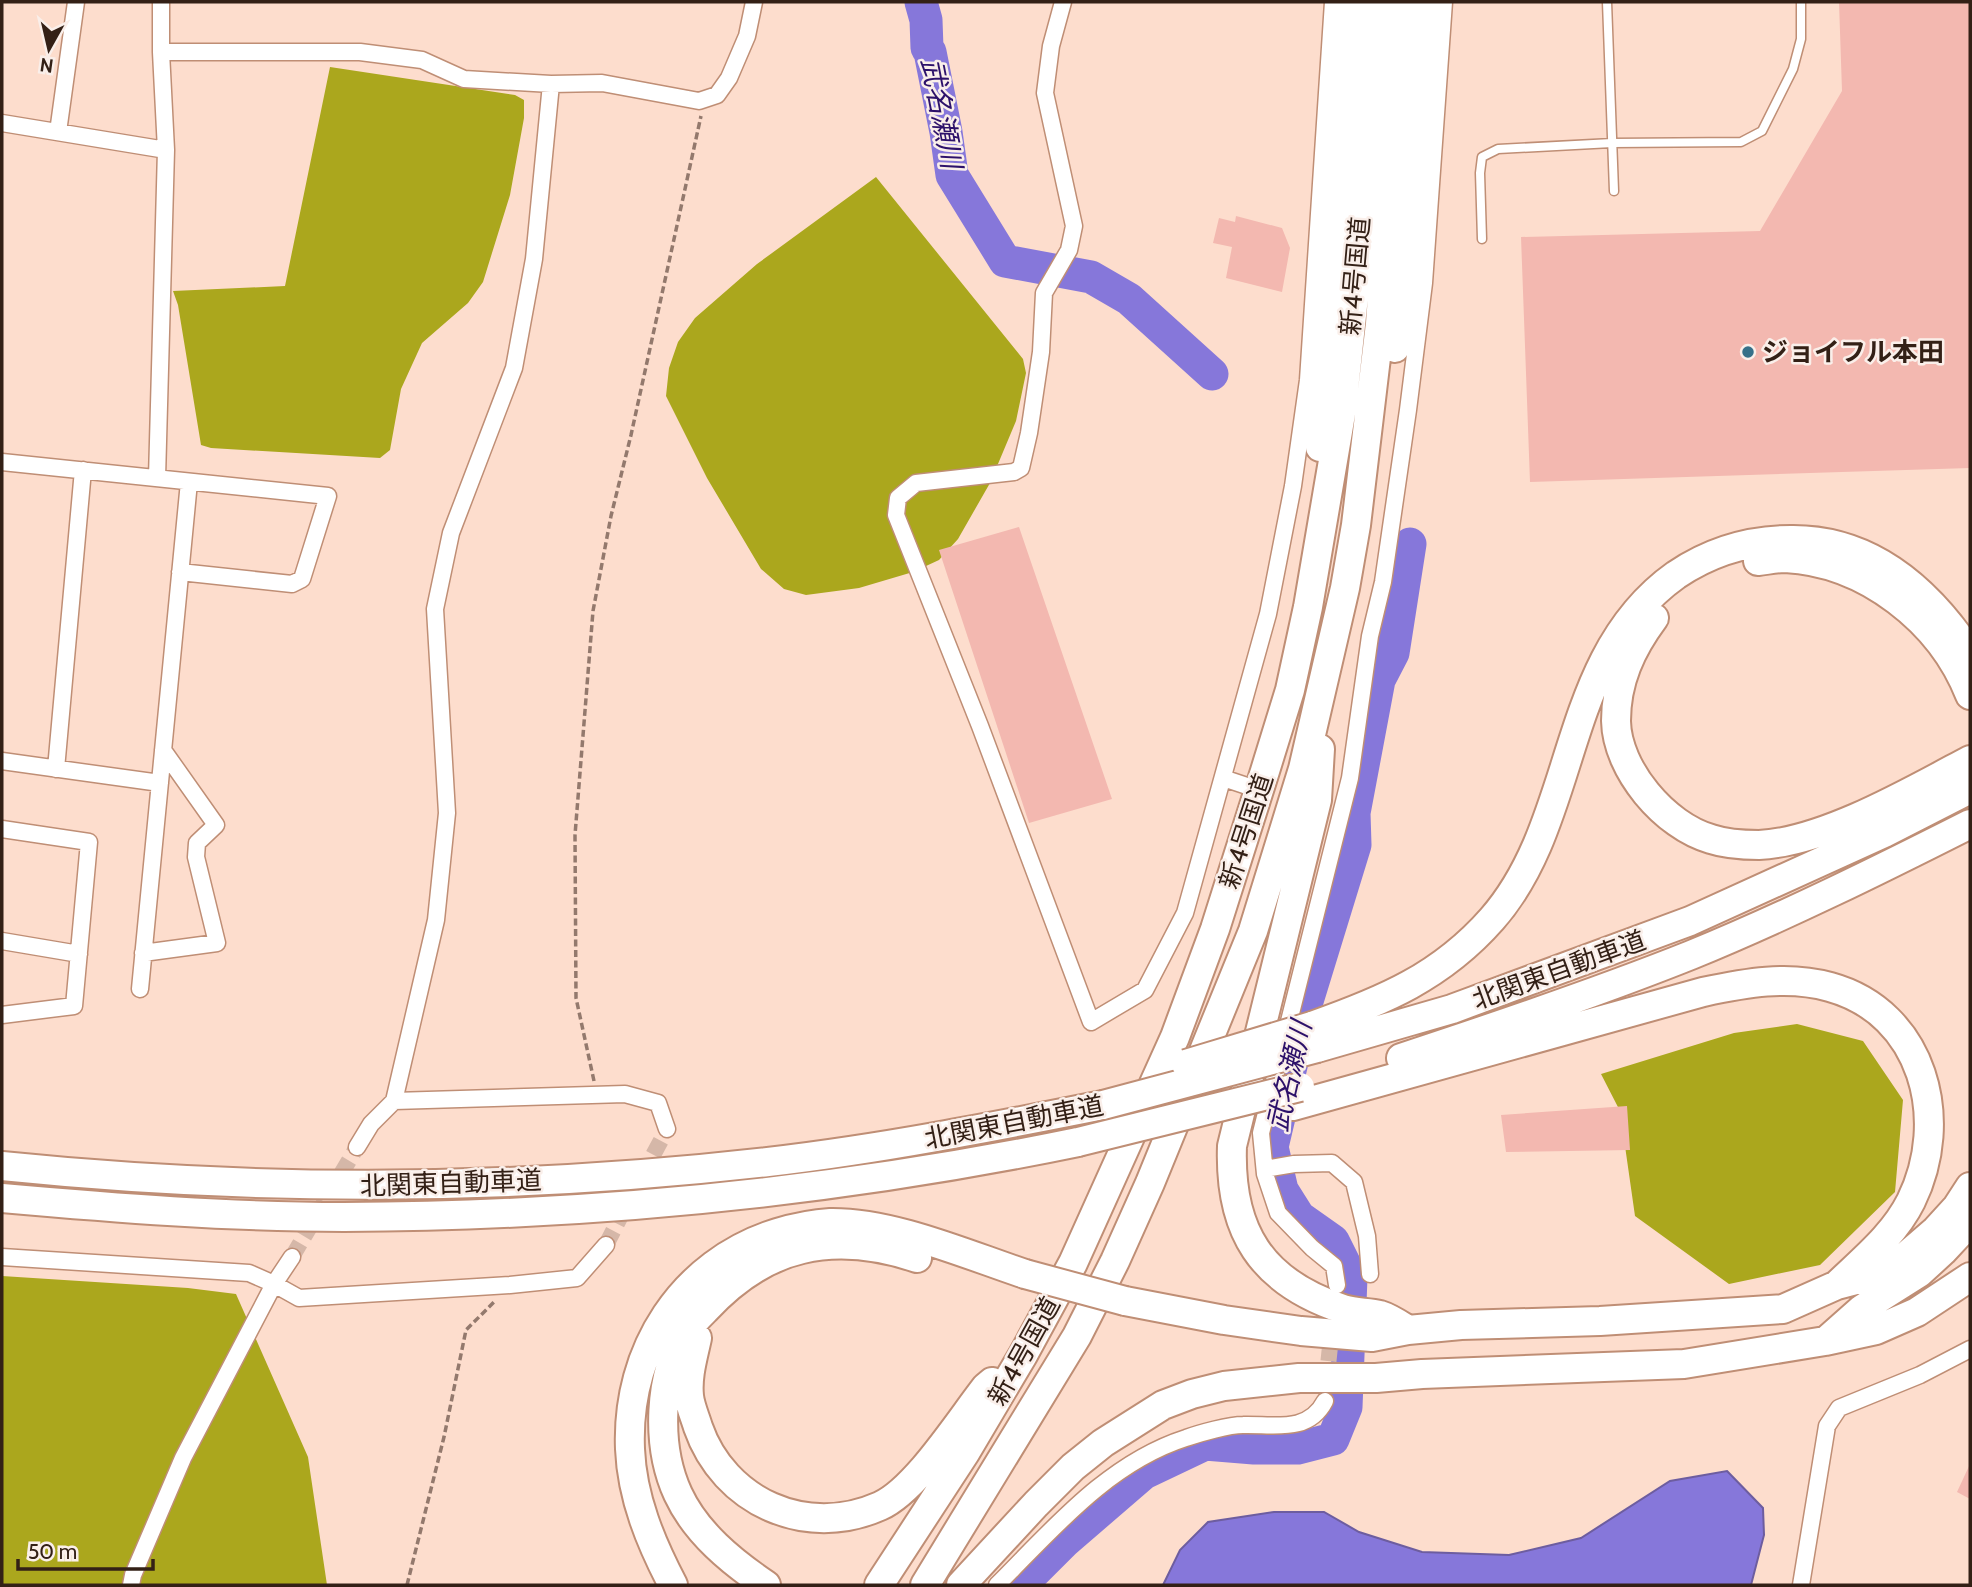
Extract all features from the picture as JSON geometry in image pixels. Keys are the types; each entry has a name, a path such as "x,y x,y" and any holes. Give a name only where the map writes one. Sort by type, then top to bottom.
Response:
{"highway":[{"path":"1308,607 1350,2"},
{"name":"新4号国道","path":"879,1585 965,1453 1073,1263 1175,1037 1215,929 1259,790 1290,690 1308,607 1342,408 1356,278 1373,2"},
{"name":"新4号国道","path":"925,1585 1077,1336 1115,1261 1150,1184 1253,931 1303,769 1345,588 1356,525 1380,324 1400,2"},
{"path":"1356,525 1382,442 1408,261 1428,2"},
{"path":"1315,1037 1435,971 1467,945 1493,918 1528,863 1542,831 1590,689 1606,657 1625,625 1643,604 1664,584 1687,568 1714,554 1746,544 1775,540 1813,542 1855,551 1906,579 1952,626 1970,653"},
{"path":"1968,776 1797,839 1760,845 1736,844 1710,839 1684,827 1659,807 1636,781 1621,749 1616,722 1626,662 1659,613 1675,599 1717,572 1748,562 1782,558 1814,561 1847,571 1882,589 1914,614 1942,646 1964,679 1970,695"},
{"path":"1324,684 1317,800 1232,1146 1233,1191 1244,1232 1272,1270 1290,1285 1316,1300 1346,1311 1381,1315 1408,1330"},
{"name":"北関東自動車道","path":"2,1166 101,1176 229,1183 351,1186 466,1184 673,1171 769,1162 869,1148 960,1120 1105,1097 1315,1037 1452,1009 1690,921 1884,833 1968,776"},
{"name":"北関東自動車道","path":"2,1198 95,1206 342,1217 553,1211 671,1203 771,1192 1045,1149 1080,1149 1296,1096 1587,995 1693,954 1801,907 1970,824"},
{"path":"1296,1096 1741,983 1801,982 1830,987 1853,996 1876,1010 1893,1025 1919,1063 1927,1089 1931,1117 1922,1175 1911,1202 1881,1244 1838,1286"},
{"path":"1120,1309 1372,1337 1408,1330 1461,1325 1672,1318 1783,1309 1838,1286 1875,1275 1907,1255 1936,1230 1957,1207 1970,1187"},
{"path":"1825,1341 1863,1309 1919,1273 1970,1222"},
{"path":"673,1585 655,1550 636,1489 630,1450 631,1409 635,1385 653,1335 680,1296 698,1278 718,1262 759,1239 808,1225 856,1224 888,1230 1021,1282"},
{"path":"755,1585 691,1517 678,1494 670,1469 663,1423 669,1375 687,1329 733,1282 775,1257 826,1245 883,1249 1021,1282 1212,1336 1308,1349 1382,1354 1422,1374"},
{"path":"961,1585 1036,1504 1102,1443 1163,1405 1192,1394 1259,1381 1299,1378 1376,1378 1684,1364 1876,1330 1917,1312 1970,1277"},
{"path":"709,1306 698,1332 689,1374 689,1397 702,1438 712,1458 742,1491 762,1504 809,1518 857,1514 880,1506 898,1495 919,1475 985,1387 1023,1355"},
{"path":"653,1335 646,1411 647,1439 650,1468 659,1493 684,1536 718,1571 755,1585"}],"street":[{"path":"58,132 76,2"},
{"path":"157,478 166,150 161,2"},
{"path":"161,52 360,52 422,60 464,79 551,84 602,83 699,101 717,95 729,78 747,36 754,2"},
{"path":"1063,2 1051,46 1045,93 1074,226 1069,250 1044,293 1041,352 1021,468 1014,472 916,483 898,498 896,515 980,726 1091,1022 1145,990 1185,913 1268,614 1293,485 1308,380 1333,2"},
{"path":"1337,1285 1334,1266 1278,1213 1265,1169 1261,1133 1350,778 1370,636 1383,582 1424,283 1444,2"},
{"path":"357,1147 371,1124 394,1101 436,920 447,813 435,609 451,533 514,368 534,259 551,84"},
{"path":"2,123 166,150"},
{"path":"2,462 328,496 302,579 292,584 180,572"},
{"path":"56,769 83,470"},
{"path":"140,989 189,482"},
{"path":"143,953 217,943 196,857 197,844 216,825 163,750"},
{"path":"2,761 160,783"},
{"path":"1223,778 1259,790"},
{"path":"2,829 89,842 74,1006 2,1015"},
{"path":"2,941 79,954"},
{"path":"394,1101 625,1094 658,1103 667,1129"},
{"path":"1265,1169 1294,1164 1332,1163 1354,1182 1367,1236 1370,1275"},
{"path":"2,1257 249,1273 299,1298 510,1285 577,1278 606,1245"},
{"path":"131,1585 183,1458 274,1284 292,1257"},
{"path":"1801,1585 1827,1426 1839,1408 1920,1376 1970,1349"},
{"path":"997,1585 1101,1484 1140,1458 1185,1438 1241,1425 1282,1427 1307,1420 1320,1410 1325,1401"}],"lane":[{"path":"1607,2 1614,191"},
{"path":"1482,239 1482,157 1498,149 1612,143 1741,142 1762,131 1793,69 1801,38 1801,2"}],"path":[{"path":"597,1094 576,998 575,835 593,611 611,516 704,100"},
{"path":"407,1585 444,1437 466,1330 510,1285"}],"shaded area":[{"path":"330,67 515,95 524,100 524,118 510,195 483,282 468,303 422,343 401,389 390,450 380,458 211,448 201,445 178,305 173,291 285,286"},
{"path":"876,177 1023,359 1026,373 1016,421 990,483 958,539 939,560 913,572 859,588 806,595 784,589 761,569 707,478 666,396 669,368 678,342 695,318 757,264"},
{"path":"1797,1024 1863,1041 1903,1100 1895,1192 1820,1265 1729,1284 1635,1216 1620,1111 1601,1074 1734,1033"},
{"path":"2,1276 188,1288 236,1294 308,1457 327,1585 2,1585"},
{"path":"1727,1471 1763,1508 1764,1535 1751,1585 1163,1585 1180,1550 1208,1522 1274,1512 1324,1512 1359,1532 1422,1552 1509,1555 1581,1538 1670,1481"}],"building":[{"name":"ジョイフル本田","path":"1839,2 1970,2 1970,468 1530,482 1521,237 1760,231 1842,91"},
{"path":"1236,216 1282,228 1290,248 1282,292 1226,278 1232,247 1213,243 1219,218 1235,222"},
{"path":"1019,527 1112,799 1029,823 939,550"},
{"path":"1627,1106 1630,1150 1506,1152 1501,1115"},
{"path":"1970,1464 1970,1499 1957,1492"}],"waterway":[{"name":"武名瀬川","path":"921,2 926,20 927,48 946,132 952,175 1005,261 1091,277 1129,299 1212,374"},
{"name":"武名瀬川","path":"1021,1585 1064,1542 1144,1473 1205,1444 1298,1448 1333,1439 1346,1407 1351,1277 1333,1241 1299,1217 1282,1190 1272,1147 1304,1011 1355,845 1354,813 1379,680 1393,653 1410,544"}],"tunnel":[{"path":"642,1176 667,1129"},
{"path":"292,1257 357,1147"},
{"path":"606,1245 628,1202"},
{"path":"1326,1385 1332,1327"}],"place":[{"name":"ジョイフル本田","path":"1748,352"}]}
